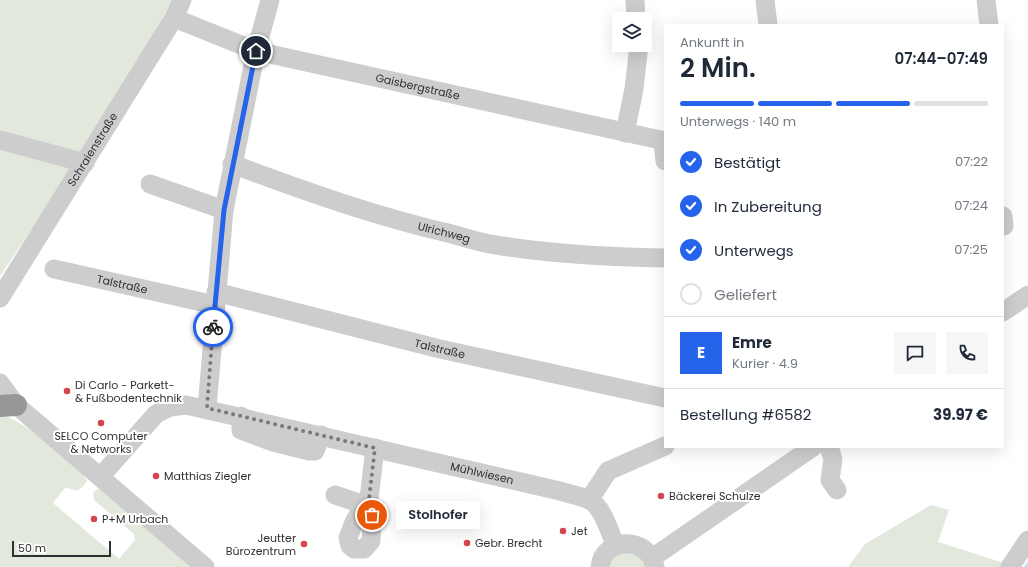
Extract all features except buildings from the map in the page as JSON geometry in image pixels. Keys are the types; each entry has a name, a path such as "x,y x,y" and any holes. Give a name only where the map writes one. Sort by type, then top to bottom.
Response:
{"street":[{"name":"Schraienstraße","path":"0,298 174,18 182,0"},
{"path":"207,408 224,210 232,164 256,51 270,0"},
{"path":"635,0 636,12"},
{"path":"765,0 768,24"},
{"path":"986,0 989,24"},
{"name":"Gaisbergstraße","path":"174,18 256,51 664,141"},
{"path":"625,133 634,89 638,52"},
{"path":"0,140 85,163"},
{"name":"Ulrichweg","path":"232,164 295,188 360,209 429,230 494,245 586,256 664,258"},
{"path":"150,184 224,210"},
{"name":"Talstraße","path":"54,269 216,298 664,398"},
{"path":"1004,311 1028,295"},
{"path":"0,382 5,403 100,477 199,563"},
{"name":"Mühlwiesen","path":"100,477 156,414 170,407 186,404 241,416 318,443 375,448 589,500"},
{"path":"616,546 603,516 596,505 589,500 608,471 664,446"},
{"path":"335,495 367,502 375,448"},
{"path":"600,567 605,555 616,546 622,544 634,544 645,549 654,562 812,448"},
{"path":"829,448 833,459 830,480 837,490"},
{"path":"1010,567 1028,540"}],"shaded area":[{"path":"0,0 173,0 98,131 0,276"},
{"path":"0,415 20,423 43,440 83,474 87,481 81,489 76,490 65,488 53,503 119,559 135,540 134,534 94,500 93,493 97,489 103,490 191,567 0,567"},
{"path":"931,505 949,510 938,542 1004,563 1001,567 848,567 865,544"},
{"path":"615,552 639,552 648,567 606,567"}],"way so far":[{"path":"213,327 207,408 375,448 369,499 372,515"}],"place":[{"name":"Di Carlo - Parkett- & Fußbodentechnik","path":"67,391"},
{"name":"SELCO Computer & Networks","path":"101,423"},
{"name":"Matthias Ziegler","path":"156,476"},
{"name":"Bäckerei Schulze","path":"661,496"},
{"name":"Stolhofer","path":"372,515"},
{"name":"P+M Urbach","path":"94,519"},
{"name":"Jet","path":"563,531"},
{"name":"Gebr. Brecht","path":"467,543"},
{"name":"Jeutter Bürozentrum","path":"304,544"}],"route":[{"path":"213,327 224,210 232,164 256,51"}]}
